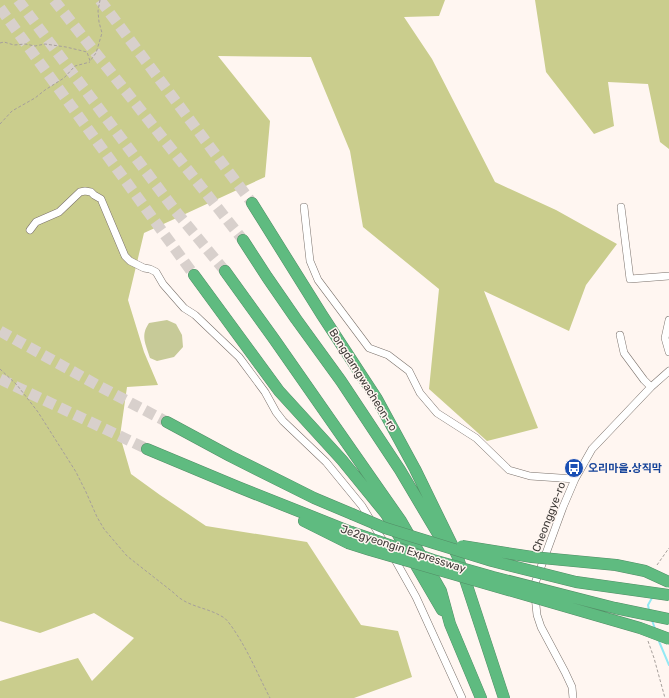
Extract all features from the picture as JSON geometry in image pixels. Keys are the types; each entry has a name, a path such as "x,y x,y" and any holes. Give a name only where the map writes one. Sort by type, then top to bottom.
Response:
{"highway":[{"name":"Bongdamgwacheon-ro","path":"252,203 381,406 415,469 456,555 504,698"},
{"name":"Bongdamgwacheon-ro","path":"243,240 296,319 341,381 400,470 438,534 475,610"},
{"path":"225,271 401,520 440,591 450,624 481,698"},
{"path":"194,275 279,391 342,460 386,514 450,624"},
{"name":"Je2gyeongin Expressway","path":"167,422 230,456 314,498 385,528 492,561 576,582 669,595"},
{"name":"Je2gyeongin Expressway","path":"147,449 238,487 350,538 615,608 669,619"},
{"path":"352,514 464,546 532,557 616,565 645,571 669,582"},
{"path":"350,538 370,550 640,628 669,639"}],"street":[{"path":"30,230 36,222 59,212 80,192 91,192 101,199 125,256 130,261 156,272 184,308 195,315 238,357 265,392 276,412 283,421 326,462 362,506 402,571 462,698"},
{"path":"304,207 310,261 318,280 369,348 388,354 409,371 420,393 437,413 476,438 509,470 530,476 575,479"},
{"path":"620,207 630,279 669,276"},
{"path":"669,320 666,338 669,352"},
{"path":"620,336 624,353 651,387"},
{"name":"Cheonggye-ro","path":"573,698 572,687 541,627 537,615 534,586 563,507 575,479 592,450 651,387 669,371"}],"path":[{"path":"0,124 12,111 35,98 64,78 75,66 90,61 96,53 102,33 98,11 100,0"},
{"path":"0,43 4,42 14,45 25,44 35,46 45,44 77,49 87,52 90,61"},
{"path":"0,369 17,385 38,412 76,472 104,529 127,556 178,597 223,617 237,633 246,648 270,698"}],"green space":[{"path":"0,0 445,0 439,16 404,17 432,59 495,182 556,210 617,244 586,285 569,331 484,291 538,428 487,441 429,389 439,289 363,227 350,151 311,57 218,56 270,121 265,177 144,233 128,300 144,352 158,385 127,387 120,436 131,474 206,526 307,542 361,625 398,631 412,677 354,698 0,698 0,681 78,658 92,681 134,638 94,613 40,633 0,621"},
{"path":"535,0 669,0 669,149 660,142 648,84 608,82 614,126 594,134 546,72"},
{"path":"167,320 176,324 182,335 183,347 174,357 157,361 150,358 144,336 149,323"}],"waterway":[{"path":"649,610 648,605 653,596"},
{"path":"652,620 655,629"},
{"path":"658,639 669,665"}],"tunnel":[{"path":"18,0 174,209 225,271"},
{"path":"54,0 243,240"},
{"path":"100,0 252,203"},
{"path":"0,8 194,275"},
{"path":"0,331 167,422"},
{"path":"0,379 147,449"}],"place":[{"name":"오리마을.상직막","path":"574,468"}]}
